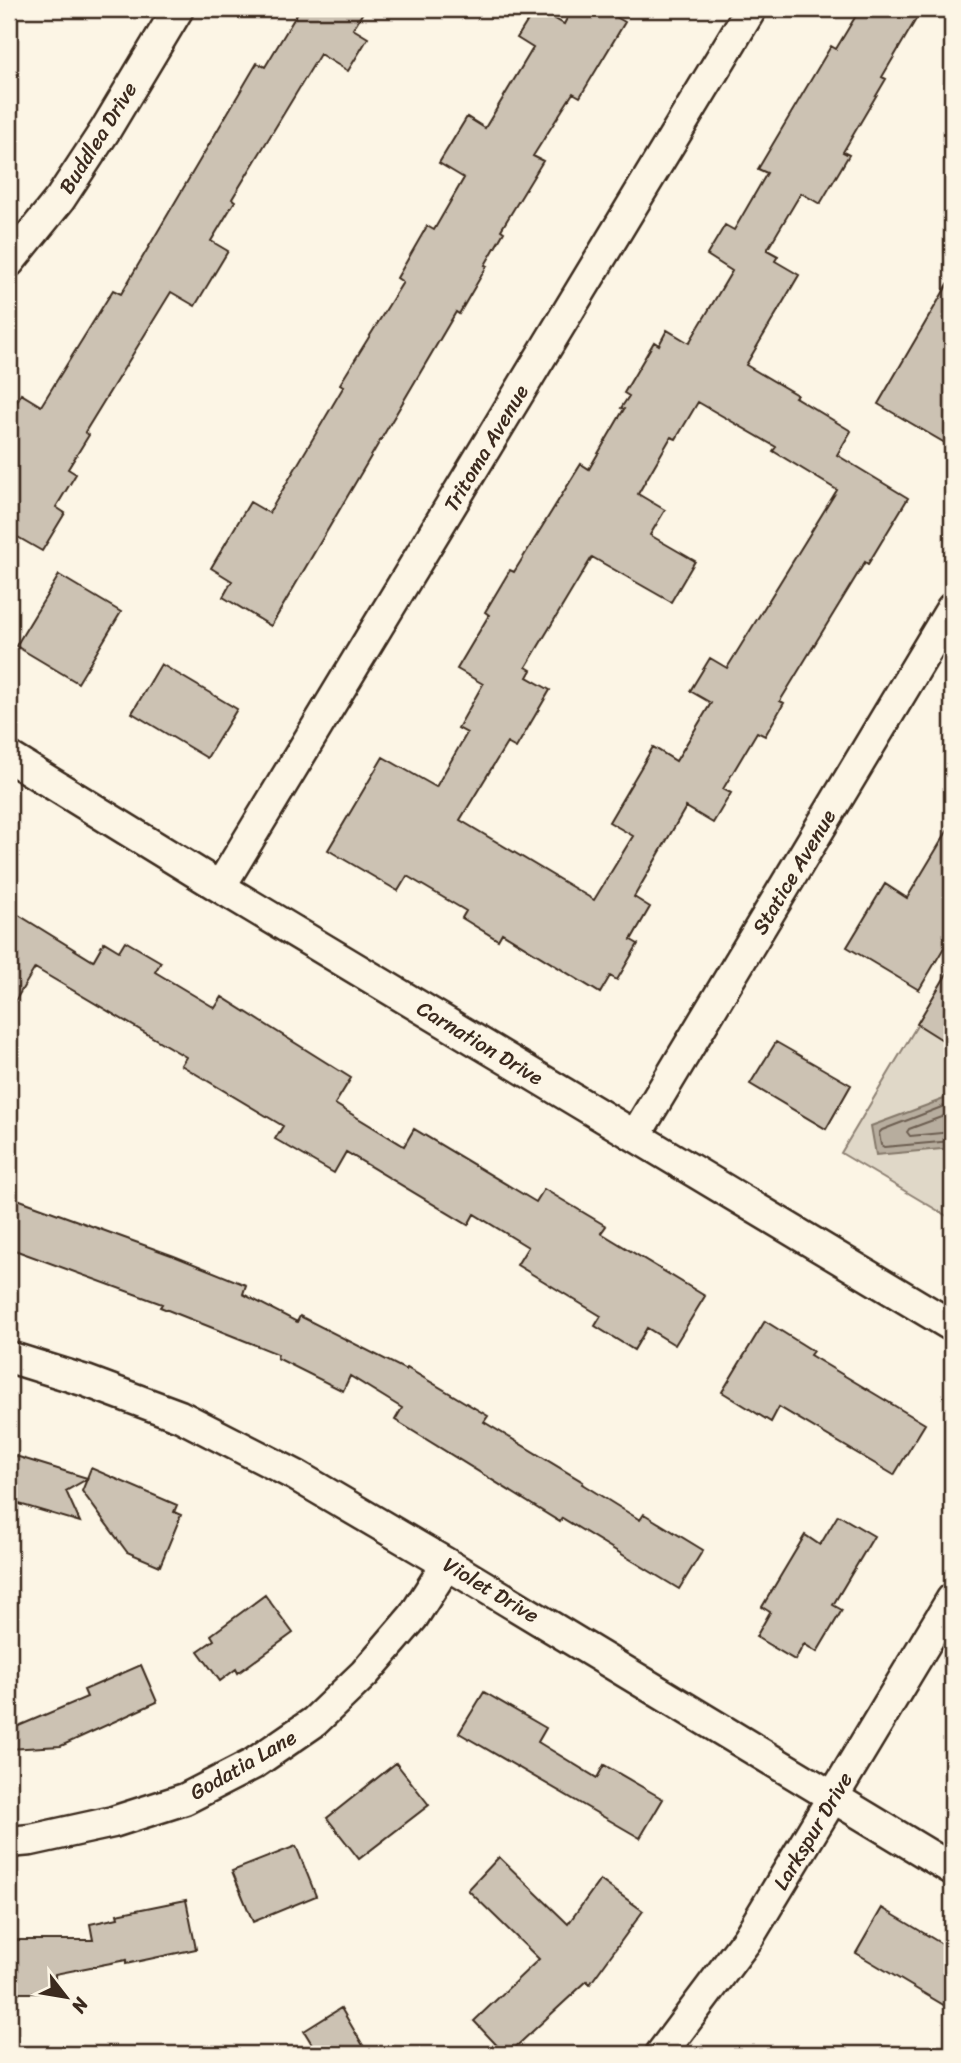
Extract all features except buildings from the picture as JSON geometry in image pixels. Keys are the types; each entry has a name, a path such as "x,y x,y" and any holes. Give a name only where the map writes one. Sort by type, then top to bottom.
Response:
{"street":[{"name":"Buddlea Drive","path":"9,262 60,198 106,129 178,9"},
{"name":"Tritoma Avenue","path":"219,887 751,9"},
{"name":"Statice Avenue","path":"635,1136 952,608"},
{"name":"Carnation Drive","path":"9,757 219,887 952,1326"},
{"name":"Violet Drive","path":"9,1357 86,1381 180,1416 297,1476 952,1869"},
{"name":"Godatia Lane","path":"9,1842 31,1840 113,1822 186,1799 253,1764 314,1722 365,1673 413,1617 447,1564"},
{"name":"Larkspur Drive","path":"662,2054 748,1938 952,1600"}],"shaded area":[{"path":"943,982 952,988 952,1219 841,1153"}],"water":[{"path":"952,1096 952,1148 876,1155 871,1126"}]}
